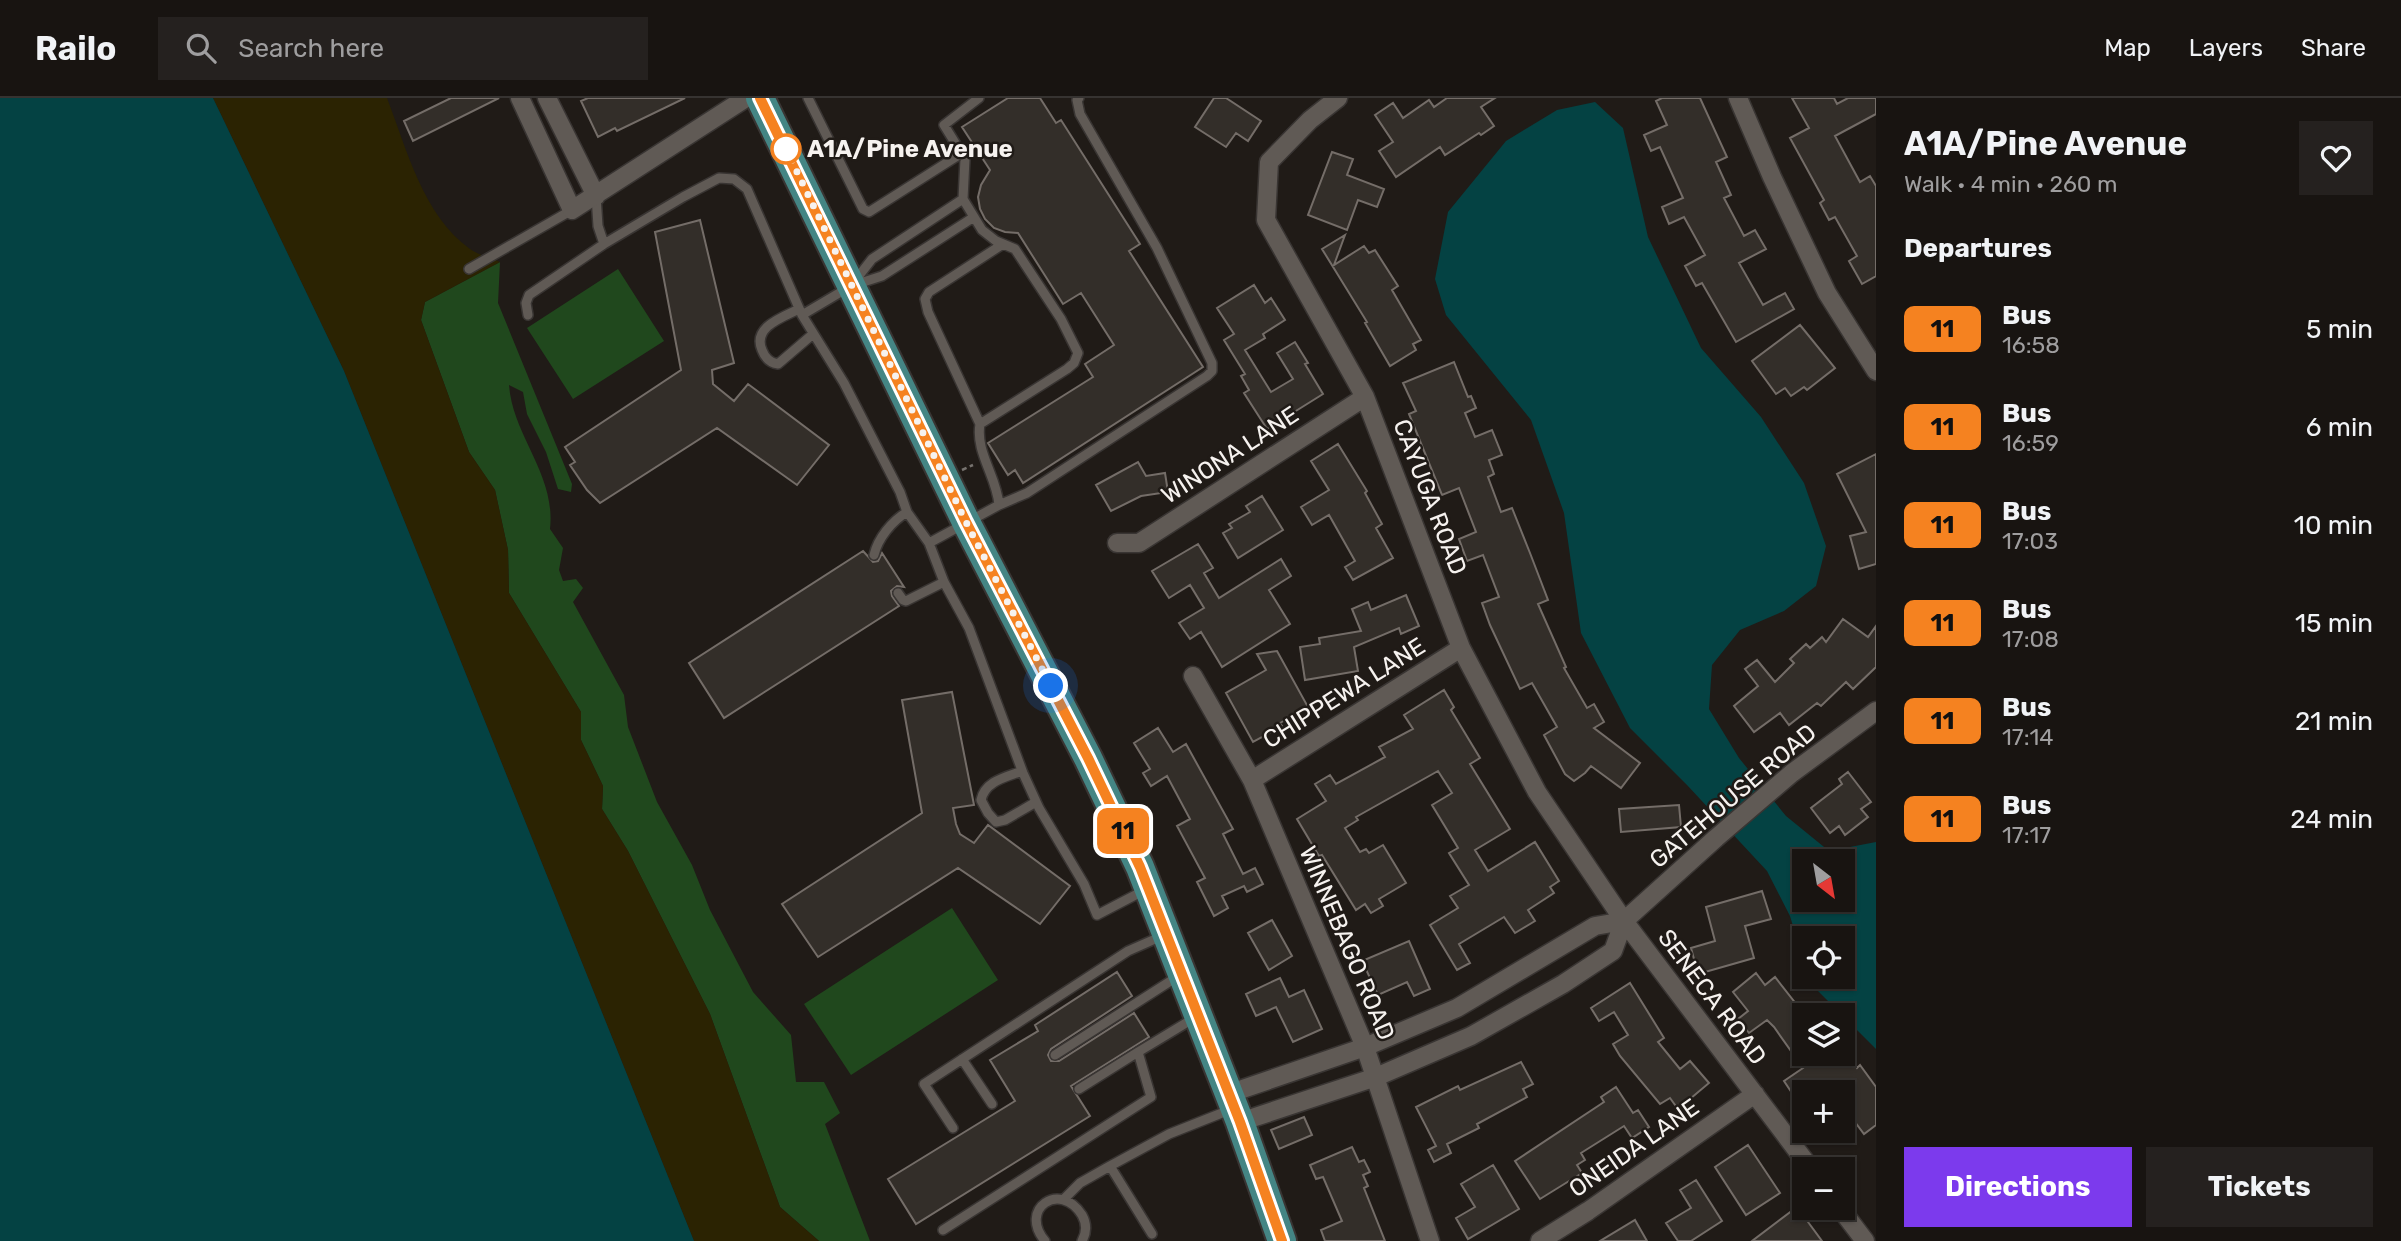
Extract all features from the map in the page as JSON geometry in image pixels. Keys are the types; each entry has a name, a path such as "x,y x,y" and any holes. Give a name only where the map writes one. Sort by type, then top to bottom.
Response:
{"main road":[{"path":"760,98 966,522 1088,758 1149,888 1282,1241"}],"street":[{"path":"520,98 572,209 747,98"},
{"path":"547,98 596,196"},
{"name":"CAYUGA ROAD","path":"1338,98 1310,120 1269,162 1266,220 1365,397 1461,648 1537,792 1624,921"},
{"path":"1738,98 1827,293 1876,371"},
{"name":"WINONA LANE","path":"1117,544 1139,543 1365,397"},
{"name":"CHIPPEWA LANE","path":"1252,780 1461,648"},
{"name":"WINNEBAGO ROAD","path":"1193,676 1252,780 1365,1047 1430,1241"},
{"name":"GATEHOUSE ROAD","path":"1234,1108 1376,1077 1471,1036 1563,984 1613,951 1624,921 1716,838 1791,773 1876,711"},
{"name":"GATEHOUSE ROAD","path":"1234,1108 1457,1008 1595,926 1624,921"},
{"name":"SENECA ROAD","path":"1624,921 1802,1157"},
{"name":"ONEIDA LANE","path":"1540,1241 1588,1211 1755,1094"},
{"path":"1849,1220 1865,1241"}],"lane":[{"path":"808,98 863,209 869,212 962,153"},
{"path":"979,98 944,125 965,159 963,199 982,230 1015,249 1061,319 1078,353 1074,363 1066,369 980,424"},
{"path":"929,543 1027,493 1212,371 1212,363 1157,248 1080,114 1077,100 1079,98"},
{"path":"528,316 526,303 529,295 604,244 683,197 719,178 734,179 747,189 801,312 844,383 900,492 907,512 929,543 944,582 969,628 1022,771 1036,802 1084,884 1097,915 1149,888"},
{"path":"596,196 598,226 604,244"},
{"path":"851,286 872,259 963,199"},
{"path":"469,269 572,209"},
{"path":"813,334 778,364 772,363 765,356 759,341 762,331 780,318 801,312 851,286 882,276 974,217"},
{"path":"999,505 998,491 981,451 980,424 928,312 925,299 929,292 1003,244"},
{"path":"874,555 876,547 893,523 907,512"},
{"path":"898,593 906,601 944,582"},
{"path":"1022,771 985,789 981,800 983,807 996,822 1005,820 1036,802"},
{"path":"953,1128 924,1084 1128,951 1166,934"},
{"path":"1055,1055 1182,974"},
{"path":"1079,1089 1198,1016"},
{"path":"943,1230 1152,1097 1138,1052"},
{"path":"962,1059 992,1104"},
{"path":"1064,1199 1080,1183 1169,1134 1234,1108"},
{"path":"1110,1166 1152,1234"},
{"path":"1045,1241 1035,1220 1038,1210 1054,1199 1073,1203 1084,1218 1086,1226 1082,1241"}],"path":[{"path":"960,471 973,465"}],"green space":[{"path":"500,262 498,303 572,484 571,492 558,489 546,452 527,414 523,392 509,385 518,422 547,491 550,529 563,548 559,570 563,581 576,579 583,588 573,602 624,695 628,727 657,802 692,865 710,910 753,992 791,1035 796,1082 824,1082 840,1113 825,1124 870,1241 819,1241 780,1207 710,1014 628,851 602,809 603,786 581,740 581,712 509,593 508,550 495,490 469,452 421,320 425,302"},
{"path":"618,269 664,341 573,399 527,328"},
{"path":"952,908 998,980 851,1075 804,1004"}],"sand":[{"path":"213,98 387,98 418,180 440,218 470,249 500,262 425,302 421,320 469,452 495,490 508,550 509,593 581,712 581,740 603,786 602,809 628,851 710,1014 780,1207 819,1241 694,1241 344,371"}],"water":[{"path":"0,98 213,98 344,371 694,1241 0,1241"},
{"path":"1595,102 1623,128 1648,237 1701,348 1761,417 1804,483 1826,546 1816,586 1784,611 1740,630 1712,665 1709,709 1739,758 1786,816 1827,849 1792,849 1792,912 1855,912 1855,849 1839,849 1876,842 1876,1049 1855,1028 1855,1003 1830,1003 1816,989 1855,989 1855,926 1793,926 1767,871 1630,728 1581,633 1564,513 1531,420 1446,315 1435,279 1448,212 1506,141 1557,110"}],"building":[{"path":"451,98 499,98 413,141 404,121"},
{"path":"588,98 685,98 617,131 615,128 598,137 581,101"},
{"path":"1008,98 1040,98 1056,123 1061,120 1140,244 1129,251 1203,367 1023,483 1015,470 1008,475 988,443 1093,377 1085,364 1114,345 1081,293 1063,304 1018,233 994,228 980,209 978,197 981,185 990,170 962,127"},
{"path":"1214,98 1226,98 1261,121 1248,141 1236,133 1226,147 1195,127"},
{"path":"1447,98 1495,98 1481,107 1494,126 1445,155 1440,147 1396,177 1379,151 1393,142 1375,115 1393,103 1403,118 1429,100 1434,107"},
{"path":"1662,98 1700,98 1727,157 1716,162 1731,195 1724,198 1744,236 1755,230 1766,249 1739,263 1763,305 1785,293 1794,309 1736,342 1702,283 1696,286 1685,266 1705,255 1684,217 1669,224 1662,207 1683,198 1660,147 1651,151 1644,135 1667,125 1656,101"},
{"path":"1792,98 1834,98 1837,104 1848,98 1876,98 1876,114 1835,136 1860,182 1870,176 1876,186 1876,276 1862,284 1849,261 1857,256 1835,217 1829,220 1820,203 1824,200 1790,138 1809,128"},
{"path":"1332,152 1353,159 1347,175 1384,189 1377,207 1358,200 1347,230 1308,215"},
{"path":"700,220 734,363 712,370 713,384 734,401 748,384 829,445 797,485 717,428 600,503 587,490 570,465 575,462 565,447 681,370 655,232"},
{"path":"1345,235 1334,265 1364,246 1369,253 1375,250 1398,286 1392,290 1421,340 1413,344 1416,350 1390,366 1365,323 1367,322 1322,249"},
{"path":"1254,285 1265,303 1271,298 1285,320 1263,334 1265,338 1245,350 1271,392 1293,379 1277,353 1295,342 1323,394 1267,429 1244,393 1249,390 1241,376 1245,374 1224,340 1234,334 1217,308"},
{"path":"1800,325 1835,368 1807,390 1804,387 1791,396 1785,388 1776,394 1752,361"},
{"path":"1454,362 1468,397 1471,396 1476,408 1465,413 1475,437 1492,430 1502,455 1489,460 1494,474 1488,477 1501,512 1512,508 1530,553 1548,600 1538,604 1566,667 1564,668 1587,708 1594,704 1604,722 1594,728 1640,763 1621,788 1591,766 1574,781 1565,774 1544,735 1557,727 1532,683 1520,689 1490,625 1482,603 1499,597 1483,555 1467,561 1459,539 1476,532 1459,488 1442,495 1409,414 1416,411 1403,383"},
{"path":"1338,444 1367,491 1365,493 1382,524 1376,528 1393,558 1353,580 1345,567 1355,561 1329,515 1312,525 1301,507 1329,490 1311,461"},
{"path":"1876,454 1876,564 1859,569 1850,536 1866,532 1837,474"},
{"path":"1138,462 1146,476 1165,473 1168,492 1141,496 1111,511 1096,485"},
{"path":"1262,496 1283,530 1238,558 1223,533 1232,528 1229,524 1250,512 1246,506"},
{"path":"1198,544 1213,568 1204,573 1219,598 1281,559 1291,576 1269,590 1290,624 1222,667 1201,632 1190,639 1179,623 1204,608 1190,585 1169,598 1152,571"},
{"path":"863,551 873,562 878,561 882,553 904,587 897,586 891,591 899,606 724,718 689,663"},
{"path":"1406,595 1419,626 1401,634 1399,628 1354,647 1358,671 1305,680 1300,647 1320,644 1319,638 1361,631 1352,609 1368,602 1371,610"},
{"path":"1843,619 1868,637 1876,626 1876,667 1853,689 1846,682 1821,706 1817,703 1789,725 1780,713 1754,732 1734,706 1758,686 1745,669 1757,660 1775,682 1794,663 1790,659 1806,644 1810,648 1822,637 1826,642"},
{"path":"1277,651 1308,707 1253,742 1226,693 1266,670 1257,654"},
{"path":"1444,690 1454,707 1451,710 1480,758 1470,764 1510,829 1475,850 1488,871 1535,842 1559,881 1550,887 1554,893 1528,910 1535,921 1515,933 1504,917 1459,944 1470,963 1457,970 1430,925 1458,908 1450,896 1469,885 1449,853 1458,848 1432,805 1452,793 1438,771 1356,817 1358,820 1345,828 1360,852 1366,849 1369,853 1383,845 1406,883 1379,899 1383,906 1371,913 1365,904 1356,910 1297,819 1326,801 1315,784 1330,775 1336,784 1385,757 1379,747 1413,729 1404,715"},
{"path":"952,692 974,805 953,808 960,834 974,843 988,825 1070,886 1040,924 958,868 818,957 782,904 922,813 902,700"},
{"path":"1158,728 1173,752 1186,744 1233,829 1223,834 1243,874 1255,868 1263,884 1247,892 1244,886 1222,896 1228,908 1214,916 1197,882 1205,878 1177,826 1190,819 1167,776 1151,786 1143,773 1150,769 1134,743"},
{"path":"1848,772 1871,802 1861,809 1868,817 1845,835 1839,826 1830,833 1811,808 1842,784 1839,779"},
{"path":"1679,805 1681,827 1621,832 1619,809"},
{"path":"1762,891 1771,919 1745,926 1754,958 1698,974 1691,948 1715,941 1706,907"},
{"path":"1272,920 1292,956 1269,970 1248,933"},
{"path":"1409,941 1430,989 1414,996 1407,982 1378,995 1362,961"},
{"path":"1117,972 1132,996 1051,1049 1048,1055 1051,1061 1059,1061 1134,1013 1149,1037 1071,1086 1090,1116 916,1224 888,1179 1015,1101 990,1060 1038,1031 1035,1025"},
{"path":"1756,973 1765,985 1775,977 1795,1003 1792,1003 1792,1052 1767,1020 1749,1033 1738,1019 1748,1011 1733,992"},
{"path":"1280,978 1289,997 1304,990 1322,1029 1293,1042 1276,1007 1256,1016 1246,994"},
{"path":"1630,983 1664,1038 1658,1042 1680,1069 1690,1061 1709,1083 1678,1109 1670,1098 1660,1104 1620,1056 1613,1044 1628,1035 1614,1012 1599,1021 1591,1008"},
{"path":"1521,1062 1533,1084 1523,1089 1527,1097 1477,1124 1479,1128 1447,1144 1451,1153 1434,1162 1428,1150 1436,1146 1416,1107 1458,1086 1460,1090"},
{"path":"1855,1065 1857,1068 1860,1065 1876,1087 1876,1125 1864,1134 1855,1122 1855,1080 1792,1080 1792,1093 1784,1081 1803,1068 1802,1066"},
{"path":"1616,1087 1633,1113 1638,1110 1649,1127 1632,1138 1624,1126 1581,1153 1585,1160 1577,1165 1582,1173 1540,1199 1515,1161 1604,1102 1601,1097"},
{"path":"1304,1117 1312,1135 1279,1149 1271,1130"},
{"path":"1748,1145 1780,1193 1746,1215 1715,1167"},
{"path":"1352,1147 1359,1162 1364,1160 1370,1172 1363,1175 1368,1186 1364,1188 1385,1241 1325,1241 1321,1230 1342,1221 1323,1177 1316,1179 1310,1165"},
{"path":"1493,1165 1519,1209 1468,1239 1456,1218 1475,1207 1461,1184"},
{"path":"1696,1180 1722,1221 1691,1241 1678,1241 1666,1223 1691,1208 1680,1190"},
{"path":"1792,1211 1792,1220 1807,1220 1822,1241 1752,1241"},
{"path":"1635,1220 1647,1241 1600,1241"}],"bus line":[{"name":"11","path":"760,98 966,522 1088,758 1140,867 1240,1122 1282,1241"}],"place":[{"name":"A1A/Pine Avenue","path":"786,149"}],"route":[{"path":"786,149 966,522 1051,686"}]}
